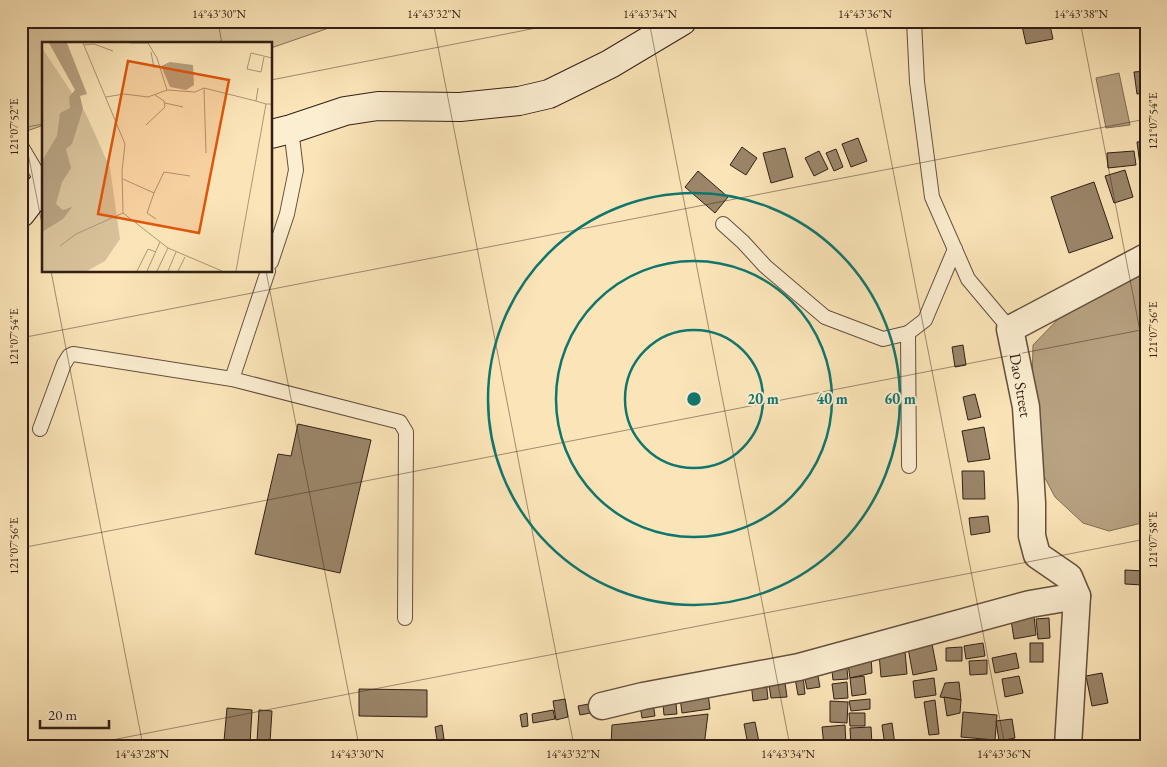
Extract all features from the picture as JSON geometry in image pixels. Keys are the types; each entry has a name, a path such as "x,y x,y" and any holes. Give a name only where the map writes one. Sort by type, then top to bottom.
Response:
{"street":[{"path":"281,131 345,110 378,106 460,107 519,101 549,94 610,64 682,21"},
{"path":"21,212 42,184"},
{"path":"1010,328 1146,257"},
{"name":"Dao Street","path":"1010,328 1026,407 1032,536 1037,555 1073,587"},
{"path":"602,706 642,696 799,667 1030,604 1073,587 1068,746"}],"lane":[{"path":"914,21 917,82 932,197 968,279 1010,328"},
{"path":"272,259 287,214 296,170 281,131"},
{"path":"21,146 42,181"},
{"path":"723,224 765,266 825,317 883,339 908,333 925,320 955,249"},
{"path":"232,379 268,272"},
{"path":"908,333 908,466"},
{"path":"40,429 64,364 69,356 73,354 232,379 400,422 406,432 405,618"}],"shaded area":[{"path":"21,21 349,21 272,48 272,42 42,42 42,126 21,133"},
{"path":"1119,73 1130,125 1106,128 1096,78"},
{"path":"1146,263 1146,522 1109,531 1083,523 1055,497 1037,463 1032,391 1033,345 1066,311"}],"building":[{"path":"1049,21 1053,39 1026,44 1022,26"},
{"path":"1146,71 1146,93 1137,94 1134,72"},
{"path":"858,138 867,161 851,167 842,144"},
{"path":"1146,141 1146,164 1140,165 1137,142"},
{"path":"742,147 757,158 746,175 730,165"},
{"path":"785,148 793,177 771,183 763,153"},
{"path":"836,149 843,167 834,171 826,153"},
{"path":"819,151 828,169 814,176 805,158"},
{"path":"1134,151 1136,165 1108,168 1107,153"},
{"path":"1125,170 1133,197 1114,203 1105,176"},
{"path":"698,171 728,197 715,213 685,187"},
{"path":"1094,182 1113,238 1069,253 1051,197"},
{"path":"963,345 966,365 955,367 952,347"},
{"path":"975,394 981,417 968,420 963,397"},
{"path":"298,424 371,440 340,573 255,554 278,454 291,456"},
{"path":"984,427 990,459 968,462 962,431"},
{"path":"962,471 984,471 985,499 963,499"},
{"path":"988,516 990,532 971,535 969,518"},
{"path":"1125,570 1143,571 1143,585 1125,584"},
{"path":"1034,616 1036,635 1014,639 1011,620"},
{"path":"1049,618 1050,638 1038,639 1036,619"},
{"path":"983,643 985,656 966,659 964,646"},
{"path":"1030,643 1043,643 1043,662 1030,662"},
{"path":"932,644 937,670 913,675 908,648"},
{"path":"962,647 962,661 946,661 946,648"},
{"path":"905,651 907,674 881,677 879,654"},
{"path":"1016,653 1019,668 995,673 992,658"},
{"path":"871,655 872,673 850,678 847,657"},
{"path":"846,660 848,679 833,680 831,662"},
{"path":"987,660 987,674 970,675 969,661"},
{"path":"817,671 820,687 807,689 804,674"},
{"path":"1102,673 1108,703 1092,706 1086,676"},
{"path":"784,676 787,697 771,698 768,678"},
{"path":"803,676 805,694 798,695 795,678"},
{"path":"864,676 866,694 852,696 850,678"},
{"path":"1019,676 1023,693 1005,697 1002,679"},
{"path":"934,678 936,695 915,698 913,681"},
{"path":"766,680 768,699 753,701 751,682"},
{"path":"847,682 848,698 834,699 832,684"},
{"path":"959,682 961,700 940,697 945,683"},
{"path":"707,686 710,709 682,713 679,690"},
{"path":"359,689 427,690 427,717 359,716"},
{"path":"675,694 677,714 664,715 662,695"},
{"path":"652,697 655,716 642,718 639,699"},
{"path":"944,697 961,700 960,713 947,716"},
{"path":"565,699 568,717 556,720 553,701"},
{"path":"870,699 870,709 851,711 849,701"},
{"path":"935,700 939,734 929,735 924,702"},
{"path":"830,701 848,702 847,723 830,722"},
{"path":"594,703 596,712 580,715 578,706"},
{"path":"227,708 252,710 250,744 224,741"},
{"path":"259,710 272,711 270,742 257,741"},
{"path":"553,710 555,719 533,723 532,714"},
{"path":"963,712 997,715 995,740 961,737"},
{"path":"527,713 528,726 522,727 520,715"},
{"path":"849,713 865,713 865,726 850,726"},
{"path":"708,714 704,746 611,746 612,725"},
{"path":"1012,719 1015,738 999,741 996,721"},
{"path":"755,722 759,742 748,745 744,724"},
{"path":"892,723 895,745 885,746 882,725"},
{"path":"442,725 444,739 437,740 435,727"},
{"path":"845,725 846,746 824,746 822,727"},
{"path":"871,727 872,745 851,746 850,728"},
{"path":"744,740 745,746 735,746 734,742"},
{"path":"1028,740 1030,746 1016,746 1015,743"},
{"path":"1011,743 1011,746 992,746 992,744"}]}
